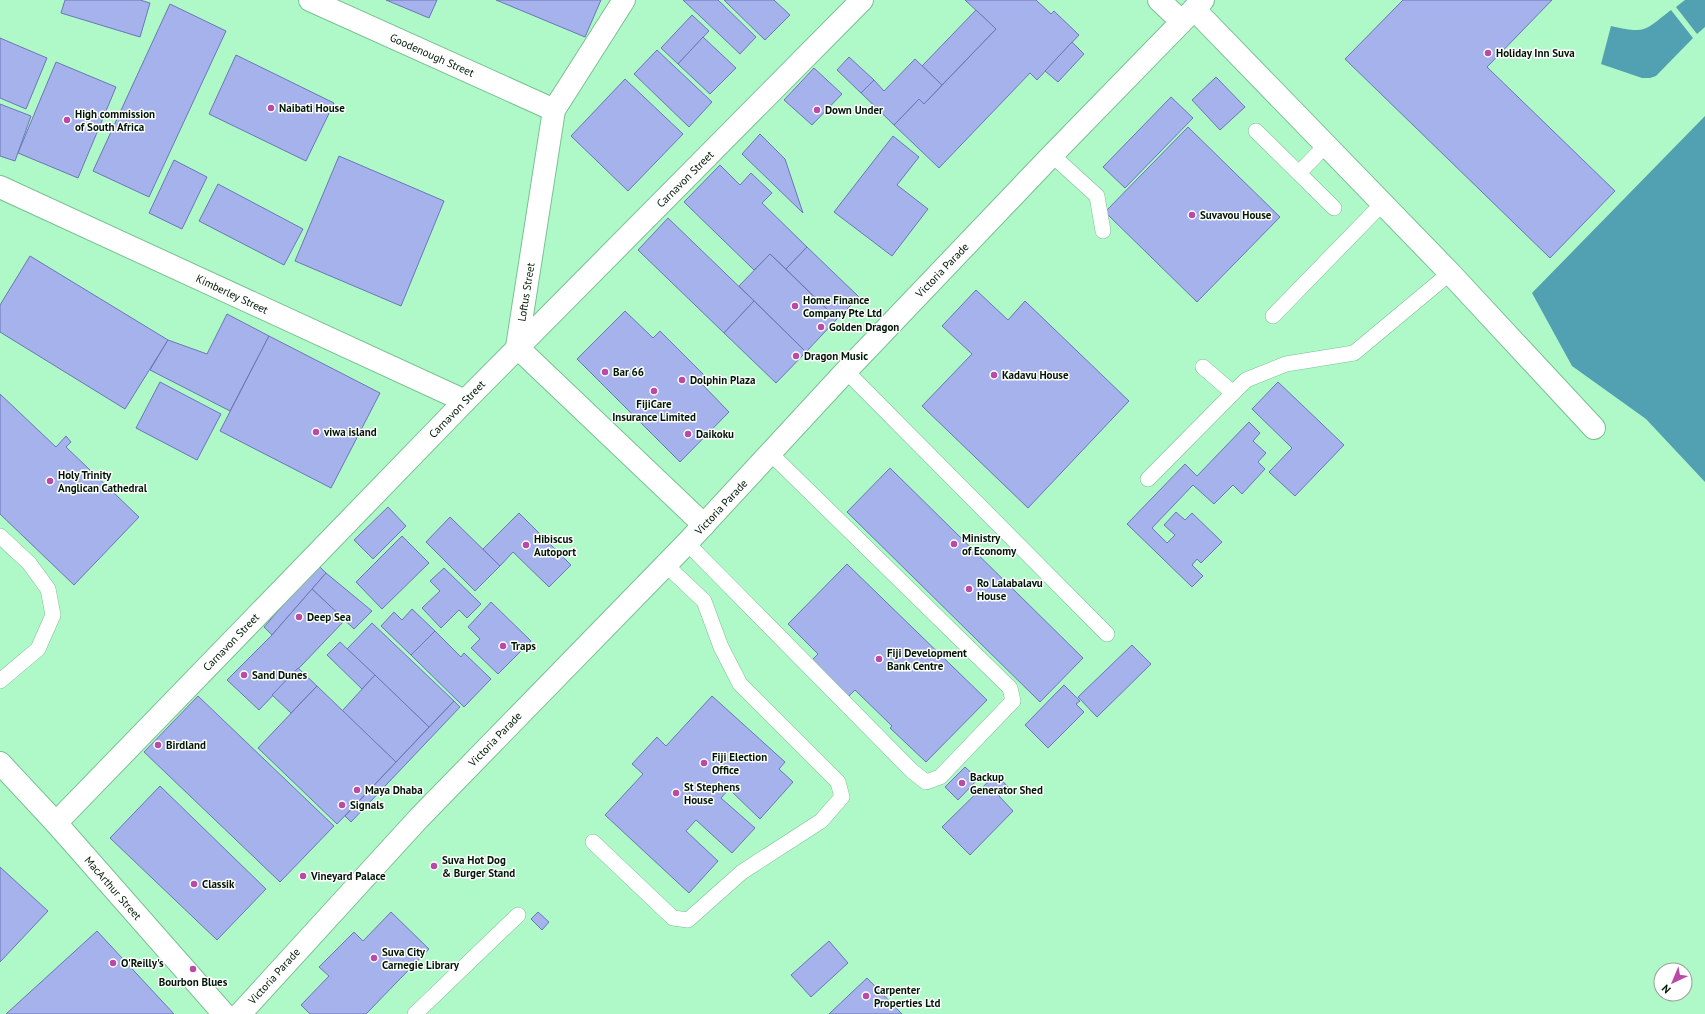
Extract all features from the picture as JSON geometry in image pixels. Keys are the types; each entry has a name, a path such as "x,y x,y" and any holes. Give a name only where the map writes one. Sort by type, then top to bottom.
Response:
{"main road":[{"name":"Goodenough Street","path":"310,0 554,110"},
{"name":"Loftus Street","path":"517,347 554,110 624,0"},
{"name":"Carnavon Street","path":"56,822 517,347 862,0"},
{"path":"1159,0 1193,10 1450,273 1594,428"},
{"name":"Victoria Parade","path":"240,1014 418,818 687,543 846,371 1193,10"},
{"name":"Kimberley Street","path":"0,187 465,401"},
{"path":"517,347 704,525"},
{"name":"MacArthur Street","path":"2,769 56,822 224,1014"}],"lane":[{"path":"1256,131 1334,208"},
{"path":"1299,173 1326,145"},
{"path":"1052,155 1097,196 1103,231"},
{"path":"1273,316 1382,204"},
{"path":"1148,478 1246,380 1286,364 1354,353 1450,273"},
{"path":"1203,367 1233,393"},
{"path":"846,371 1107,634"},
{"path":"687,543 912,771 926,782 940,777 1013,701 1010,688 770,453"},
{"path":"0,536 29,563 48,590 53,615 38,649 0,681"},
{"path":"593,842 673,918 688,920 742,872 821,821 842,797 838,782 740,684 721,647 704,601 666,564"},
{"path":"415,1014 518,915"}],"water":[{"path":"1685,0 1705,0 1705,27 1697,34 1676,7"},
{"path":"1671,10 1693,38 1656,76 1642,78 1601,64 1611,26 1631,30 1644,29"},
{"path":"1705,116 1705,482 1646,419 1572,366 1532,293"}],"building":[{"path":"65,0 140,0 150,3 140,37 61,13"},
{"path":"386,0 437,0 429,18"},
{"path":"496,0 601,0 585,37"},
{"path":"683,0 718,0 756,37 740,54"},
{"path":"724,0 774,0 790,15 765,40"},
{"path":"965,0 1036,0 1051,14 1054,11 1079,35 1037,80 1030,73 939,168 894,125 919,99 924,104 996,29"},
{"path":"1403,0 1552,0 1487,67 1615,191 1550,258 1345,59"},
{"path":"170,4 226,31 149,197 93,171"},
{"path":"976,10 996,29 942,85 922,66"},
{"path":"692,15 709,31 678,64 661,48"},
{"path":"703,37 736,68 710,94 678,64"},
{"path":"0,38 47,58 26,109 0,98"},
{"path":"1072,42 1084,54 1058,82 1045,71"},
{"path":"657,50 712,102 689,127 634,74"},
{"name":"Naibati House","path":"236,55 334,103 306,161 209,114"},
{"path":"849,57 874,80 861,93 837,70"},
{"path":"915,59 942,85 924,104 919,99 894,125 861,93 874,80 884,91"},
{"name":"High commission of South Africa","path":"56,62 116,87 78,178 18,153"},
{"path":"814,68 842,94 812,125 784,100"},
{"path":"1216,77 1245,107 1220,130 1192,100"},
{"path":"625,79 683,134 628,191 571,136"},
{"path":"1171,97 1193,118 1125,188 1103,167"},
{"path":"0,104 31,116 15,161 0,156"},
{"name":"Suvavou House","path":"1188,127 1280,217 1197,302 1105,212"},
{"path":"760,134 785,159 803,213 742,154"},
{"path":"893,136 919,157 897,185 928,209 892,256 834,212"},
{"path":"339,156 444,201 401,306 295,261"},
{"path":"174,160 207,177 182,229 149,213"},
{"path":"720,165 740,185 751,173 772,193 762,203 807,247 786,269 770,254 754,270 684,202"},
{"path":"218,184 303,229 284,265 199,221"},
{"path":"668,218 754,301 724,333 638,250"},
{"path":"807,247 859,297 837,319 786,269"},
{"path":"770,254 837,319 806,352 739,286"},
{"path":"30,256 168,340 125,409 0,332 0,305"},
{"path":"976,290 1008,320 1025,301 1129,401 1028,508 922,406 972,354 942,326"},
{"path":"754,301 806,352 776,383 724,333"},
{"path":"625,311 653,338 660,331 706,377 700,382 729,412 680,462 577,359"},
{"path":"227,314 269,336 230,411 150,370 168,340 207,354"},
{"path":"269,336 380,393 331,488 220,431"},
{"path":"160,382 221,414 197,460 136,428"},
{"path":"1278,382 1344,445 1295,496 1269,472 1292,448 1252,409"},
{"name":"Holy Trinity Anglican Cathedral","path":"0,394 56,447 66,436 71,442 66,447 139,517 74,585 0,514"},
{"path":"1249,422 1260,433 1253,441 1266,453 1258,462 1265,469 1242,494 1233,485 1214,504 1193,485 1152,528 1167,543 1175,535 1164,525 1176,512 1185,520 1192,513 1222,542 1201,563 1197,559 1192,565 1203,576 1192,587 1127,524 1185,464 1197,476"},
{"name":"Ro Lalabalavu House","path":"890,468 1083,658 1040,702 847,512"},
{"path":"388,507 406,526 373,559 354,540"},
{"path":"519,513 571,565 549,587 513,552 500,566 483,549"},
{"path":"450,517 500,566 475,591 426,542"},
{"path":"402,536 429,563 382,609 356,582"},
{"name":"Fiji Development Bank Centre","path":"847,564 987,700 926,762 890,728 892,726 855,690 846,699 809,663 818,654 788,624"},
{"path":"318,565 326,573 272,635 264,627"},
{"path":"444,568 481,604 467,618 459,610 441,628 422,608 440,591 430,581"},
{"path":"326,573 372,611 354,629 312,589"},
{"path":"312,589 345,620 259,710 227,680 272,635"},
{"path":"491,602 531,641 498,674 471,648 480,639 468,627"},
{"path":"412,609 435,631 411,655 381,626 394,612 402,620"},
{"path":"372,623 454,701 429,727 347,649"},
{"path":"435,631 461,657 464,653 491,679 464,707 411,655"},
{"path":"340,642 375,675 362,689 327,655"},
{"path":"1132,645 1151,664 1097,717 1078,697"},
{"path":"298,668 317,686 291,713 272,695"},
{"path":"375,675 429,727 396,762 342,711"},
{"path":"1064,685 1080,701 1076,704 1084,712 1048,748 1025,725"},
{"path":"317,686 396,762 337,824 258,748"},
{"path":"198,696 334,826 280,882 144,752"},
{"name":"St Stephens House","path":"712,696 785,762 779,769 793,782 760,819 729,789 721,798 755,828 732,853 696,820 686,831 718,861 689,893 605,815 643,774 632,764 657,737 666,746"},
{"path":"454,701 460,707 351,822 345,816"},
{"name":"Backup Generator Shed","path":"965,767 978,779 958,800 945,787"},
{"path":"996,774 1008,787 999,796 1013,811 970,855 942,827"},
{"path":"160,786 266,889 217,940 110,838"},
{"path":"0,867 48,911 0,962"},
{"name":"Suva City Carnegie Library","path":"391,912 429,949 366,1014 310,1014 301,1005 329,976 319,967 354,932 363,941"},
{"path":"538,912 549,922 542,930 531,919"},
{"path":"97,931 174,1014 6,1014"},
{"path":"829,941 848,963 811,997 791,975"},
{"name":"Carpenter Properties Ltd","path":"867,978 902,1014 829,1014"}],"place":[{"name":"Holiday Inn Suva","path":"1488,53"},
{"name":"Naibati House","path":"271,108"},
{"name":"Down Under","path":"817,110"},
{"name":"High commission of South Africa","path":"67,120"},
{"name":"Suvavou House","path":"1192,215"},
{"name":"Home Finance Company Pte Ltd","path":"795,306"},
{"name":"Golden Dragon","path":"821,327"},
{"name":"Dragon Music","path":"796,356"},
{"name":"Bar 66","path":"605,372"},
{"name":"Kadavu House","path":"994,375"},
{"name":"Dolphin Plaza","path":"682,380"},
{"name":"FijiCare Insurance Limited","path":"654,391"},
{"name":"viwa island","path":"316,432"},
{"name":"Daikoku","path":"688,434"},
{"name":"Holy Trinity Anglican Cathedral","path":"50,481"},
{"name":"Ministry of Economy","path":"954,544"},
{"name":"Hibiscus Autoport","path":"526,545"},
{"name":"Ro Lalabalavu House","path":"969,589"},
{"name":"Deep Sea","path":"299,617"},
{"name":"Traps","path":"503,646"},
{"name":"Fiji Development Bank Centre","path":"879,659"},
{"name":"Sand Dunes","path":"244,675"},
{"name":"Birdland","path":"158,745"},
{"name":"Fiji Election Office","path":"704,763"},
{"name":"Backup Generator Shed","path":"962,783"},
{"name":"Maya Dhaba","path":"357,790"},
{"name":"St Stephens House","path":"676,793"},
{"name":"Signals","path":"342,805"},
{"name":"Suva Hot Dog & Burger Stand","path":"434,866"},
{"name":"Vineyard Palace","path":"303,876"},
{"name":"Classik","path":"194,884"},
{"name":"Suva City Carnegie Library","path":"374,958"},
{"name":"O'Reilly's","path":"113,963"},
{"name":"Bourbon Blues","path":"193,969"},
{"name":"Carpenter Properties Ltd","path":"866,996"}]}
